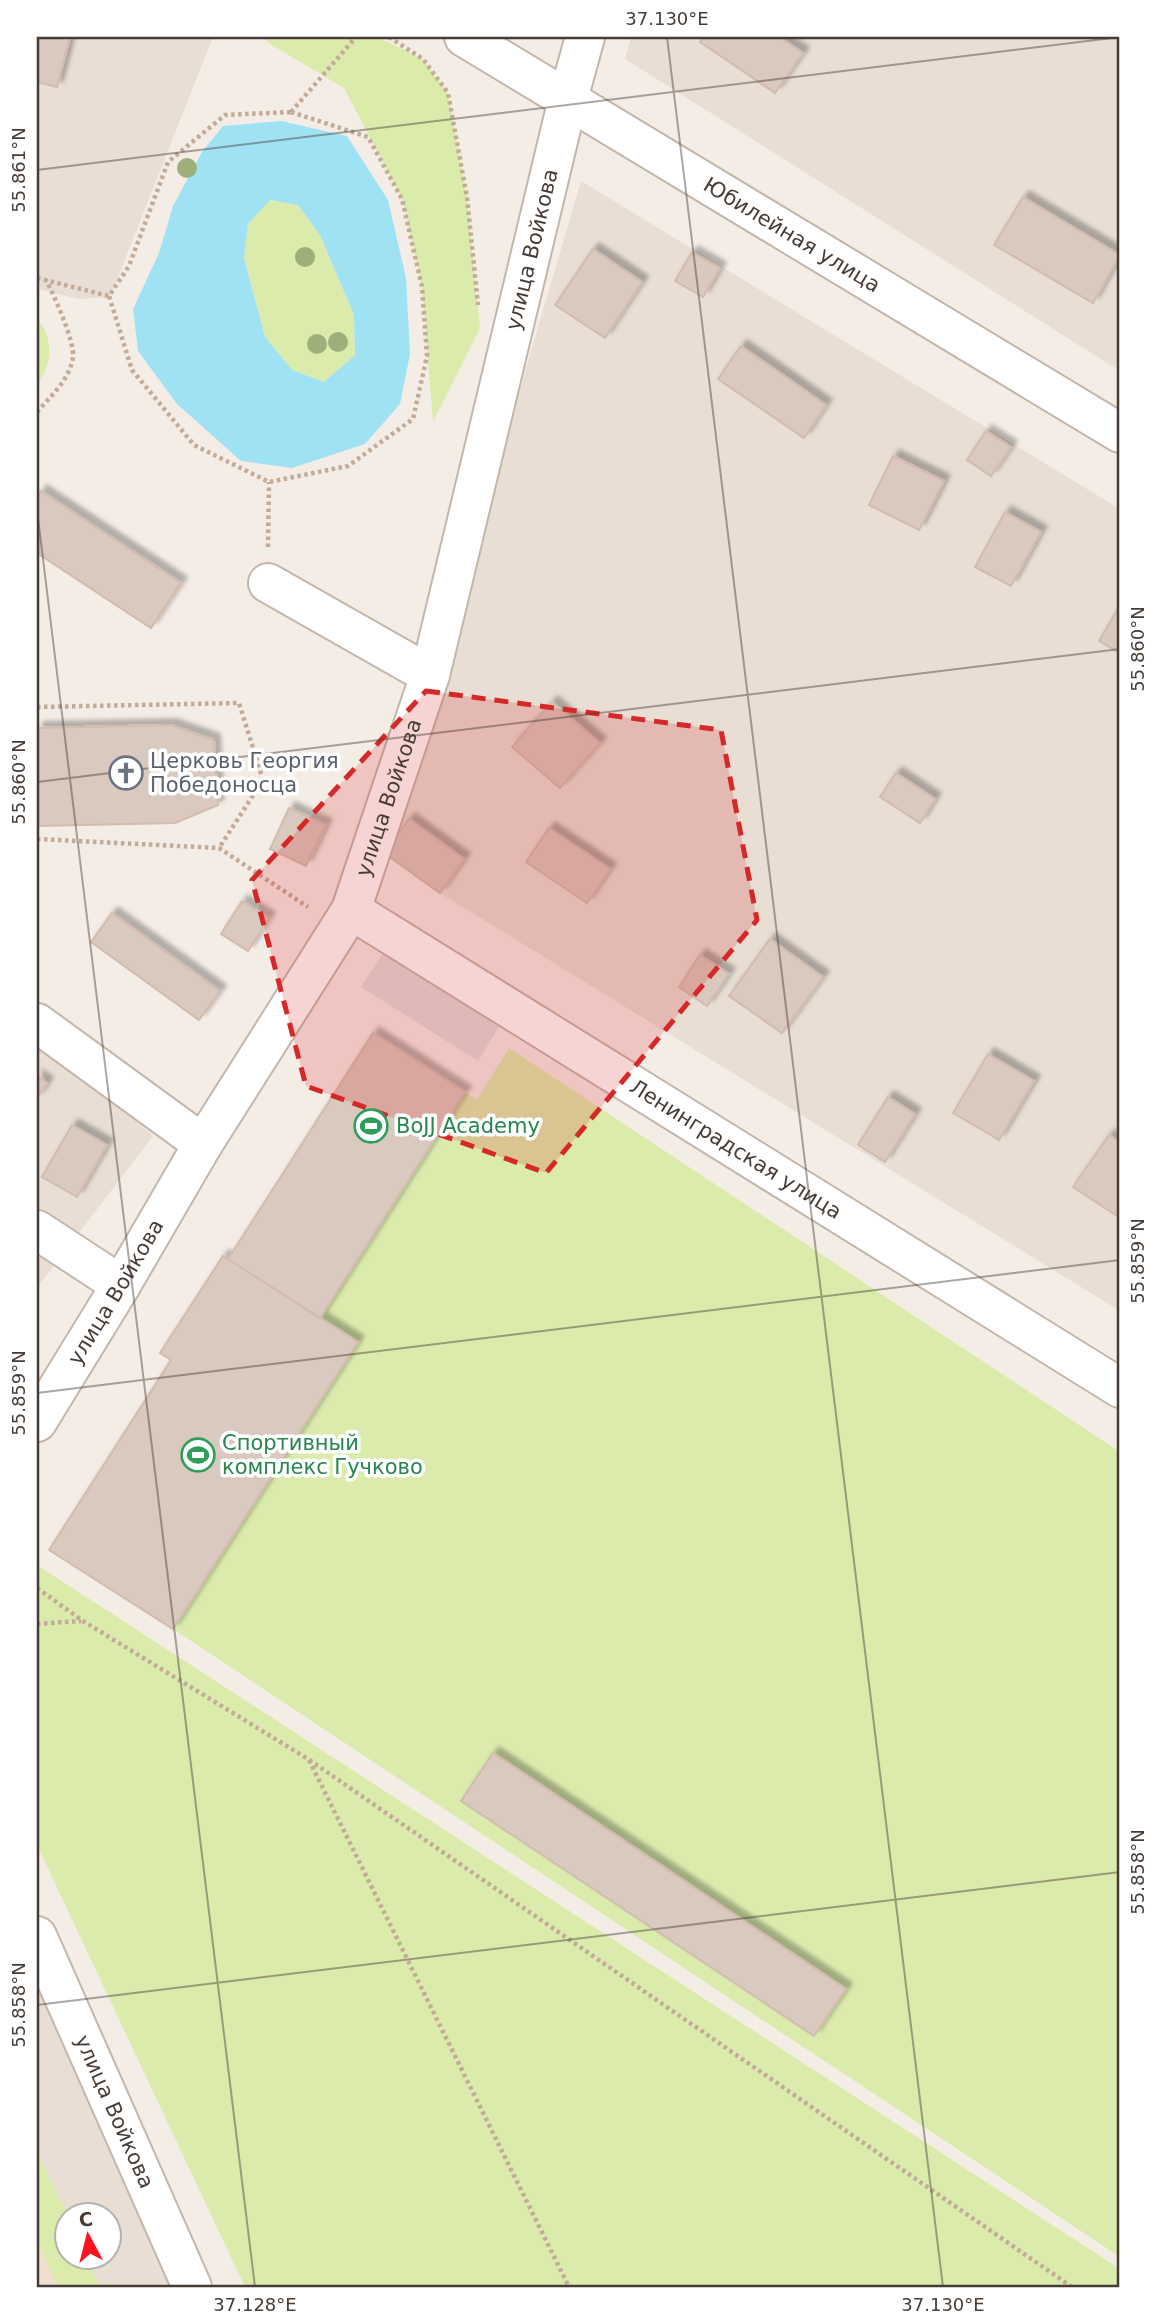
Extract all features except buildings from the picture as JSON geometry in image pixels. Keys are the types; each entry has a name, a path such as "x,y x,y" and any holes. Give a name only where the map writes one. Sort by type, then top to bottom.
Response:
{"street":[{"name":"Юбилейная улица","path":"464,37 1120,433"},
{"name":"улица Войкова","path":"37,1422 203,1144 345,919 430,675 585,37"},
{"path":"268,583 430,675"},
{"name":"Ленинградская улица","path":"345,919 1120,1388"},
{"path":"37,1023 203,1144"},
{"path":"37,1230 121,1285"},
{"name":"улица Войкова","path":"37,1936 192,2287"}],"path":[{"path":"291,113 356,37"},
{"path":"389,37 423,59 447,93 467,197 479,315"},
{"path":"291,113 368,137 402,199 422,287 427,356 413,419 348,466 269,482 194,445 132,370 108,296 129,266 169,162 225,115 291,113"},
{"path":"37,278 108,296"},
{"path":"37,412 62,383 74,356 60,306 46,280"},
{"path":"268,583 269,482"},
{"path":"37,707 239,703 263,780 219,848"},
{"path":"37,839 219,848 288,892 345,919"},
{"path":"37,1588 83,1621 309,1759 1072,2287"},
{"path":"37,1624 83,1621"},
{"path":"309,1759 569,2287"}],"highlighted area":[{"path":"426,691 721,730 757,920 546,1173 306,1086 252,880"}],"shaded area":[{"path":"37,37 213,37 110,297 79,299 37,289"},
{"path":"631,37 1120,37 1120,371 625,59"},
{"path":"581,181 1120,509 1120,1311 440,893 384,853"},
{"path":"386,948 502,1022 478,1061 361,987"},
{"path":"37,1033 153,1136 37,1288"},
{"path":"37,1970 181,2287 37,2287"},
{"path":"37,2209 52,2242 52,2272 66,2272 73,2287 37,2287"}],"green space":[{"path":"263,37 377,37 423,59 448,93 467,197 480,328 433,422 422,287 402,199 344,88 270,44"},
{"path":"269,200 298,205 320,235 354,315 355,355 324,382 292,370 265,337 244,258 248,224"},
{"path":"37,318 49,342 49,360 37,384"},
{"path":"373,1033 477,1100 509,1048 1120,1452 1120,2257 173,1629 49,1550 171,1361 160,1353 223,1256 228,1258"},
{"path":"37,1565 1120,2269 1120,2287 245,2287 37,1845"},
{"path":"37,2151 61,2202 52,2202 52,2272 93,2272 100,2287 58,2287 37,2241"}],"water":[{"path":"281,121 347,136 388,200 406,278 410,354 400,404 365,444 292,468 241,461 177,404 138,351 133,309 159,253 173,206 202,152 223,126","holes":["270,200 298,205 320,235 354,315 355,355 324,382 292,370 265,337 244,258 248,224"]}],"place":[{"name":"Церковь Георгия Победоносца","path":"126,773"},
{"name":"BoJJ Academy","path":"371,1126"},
{"name":"Спортивный комплекс Гучково","path":"198,1455"}]}
